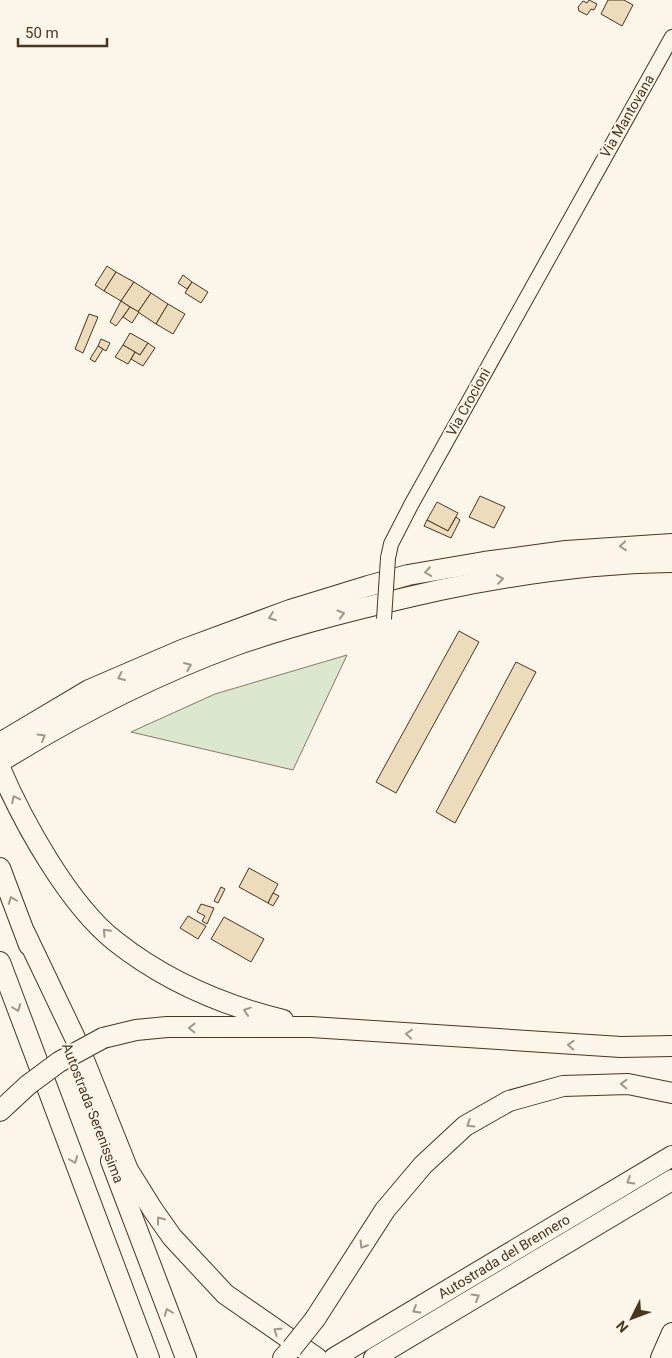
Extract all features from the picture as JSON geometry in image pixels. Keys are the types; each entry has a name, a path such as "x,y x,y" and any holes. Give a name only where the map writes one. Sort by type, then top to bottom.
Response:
{"highway":[{"path":"0,743 89,690 182,650 290,610 368,586 408,575 493,561 566,551 672,544"},
{"path":"311,1027 250,1012 205,995 158,971 114,940 83,907 44,853 1,768 60,726 122,694 236,645 368,606 489,580 569,569 672,562"},
{"name":"Autostrada Serenissima","path":"0,868 186,1358"},
{"path":"24,933 76,1040 128,1170 152,1210 172,1237 225,1294 317,1358"},
{"path":"0,962 149,1358"},
{"path":"0,1111 28,1085 59,1062 103,1038 136,1030 311,1027 592,1046 672,1046"},
{"path":"288,1353 314,1319 385,1210 423,1165 465,1126 509,1101 563,1086 628,1084 672,1093"},
{"name":"Autostrada del Brennero","path":"342,1354 672,1156"},
{"name":"Autostrada del Brennero","path":"374,1358 672,1180"},
{"path":"661,1358 672,1333"}],"street":[{"name":"Via Mantovana","path":"582,195 672,37"},
{"name":"Via Crocioni","path":"384,619 388,558 391,544 582,195"}],"green space":[{"path":"347,655 293,770 131,732 215,694"}],"building":[{"path":"589,0 597,4 594,10 591,9 587,15 579,11 578,7 583,1 587,3"},
{"path":"608,0 624,0 633,5 622,26 601,14"},
{"path":"107,266 116,272 104,291 95,285"},
{"path":"116,272 134,282 121,301 104,291"},
{"path":"183,275 192,282 187,289 178,283"},
{"path":"134,282 151,293 138,312 121,301"},
{"path":"192,282 208,292 201,303 185,293"},
{"path":"151,293 168,304 156,324 138,312"},
{"path":"121,301 130,307 116,326 110,322"},
{"path":"168,304 185,314 173,334 156,324"},
{"path":"130,307 139,312 132,323 123,317"},
{"path":"89,314 98,317 83,353 75,349"},
{"path":"130,333 148,343 140,355 123,345"},
{"path":"101,339 110,343 106,351 98,346"},
{"path":"148,343 155,348 143,366 131,359 135,352 140,355"},
{"path":"123,345 135,352 128,364 115,357"},
{"path":"98,346 103,349 95,362 90,359"},
{"path":"480,496 505,507 494,528 469,517"},
{"path":"437,502 458,513 448,531 427,520"},
{"path":"456,517 460,520 451,538 424,526 427,520 448,531"},
{"path":"459,631 479,642 396,793 376,782"},
{"path":"516,662 536,672 455,823 436,812"},
{"path":"249,868 278,884 268,903 239,887"},
{"path":"221,887 225,889 218,903 214,901"},
{"path":"273,893 279,896 273,906 268,903"},
{"path":"201,904 214,908 207,924 202,921 205,916 197,912"},
{"path":"188,916 206,926 198,939 180,928"},
{"path":"224,917 264,939 251,962 211,939"}]}
